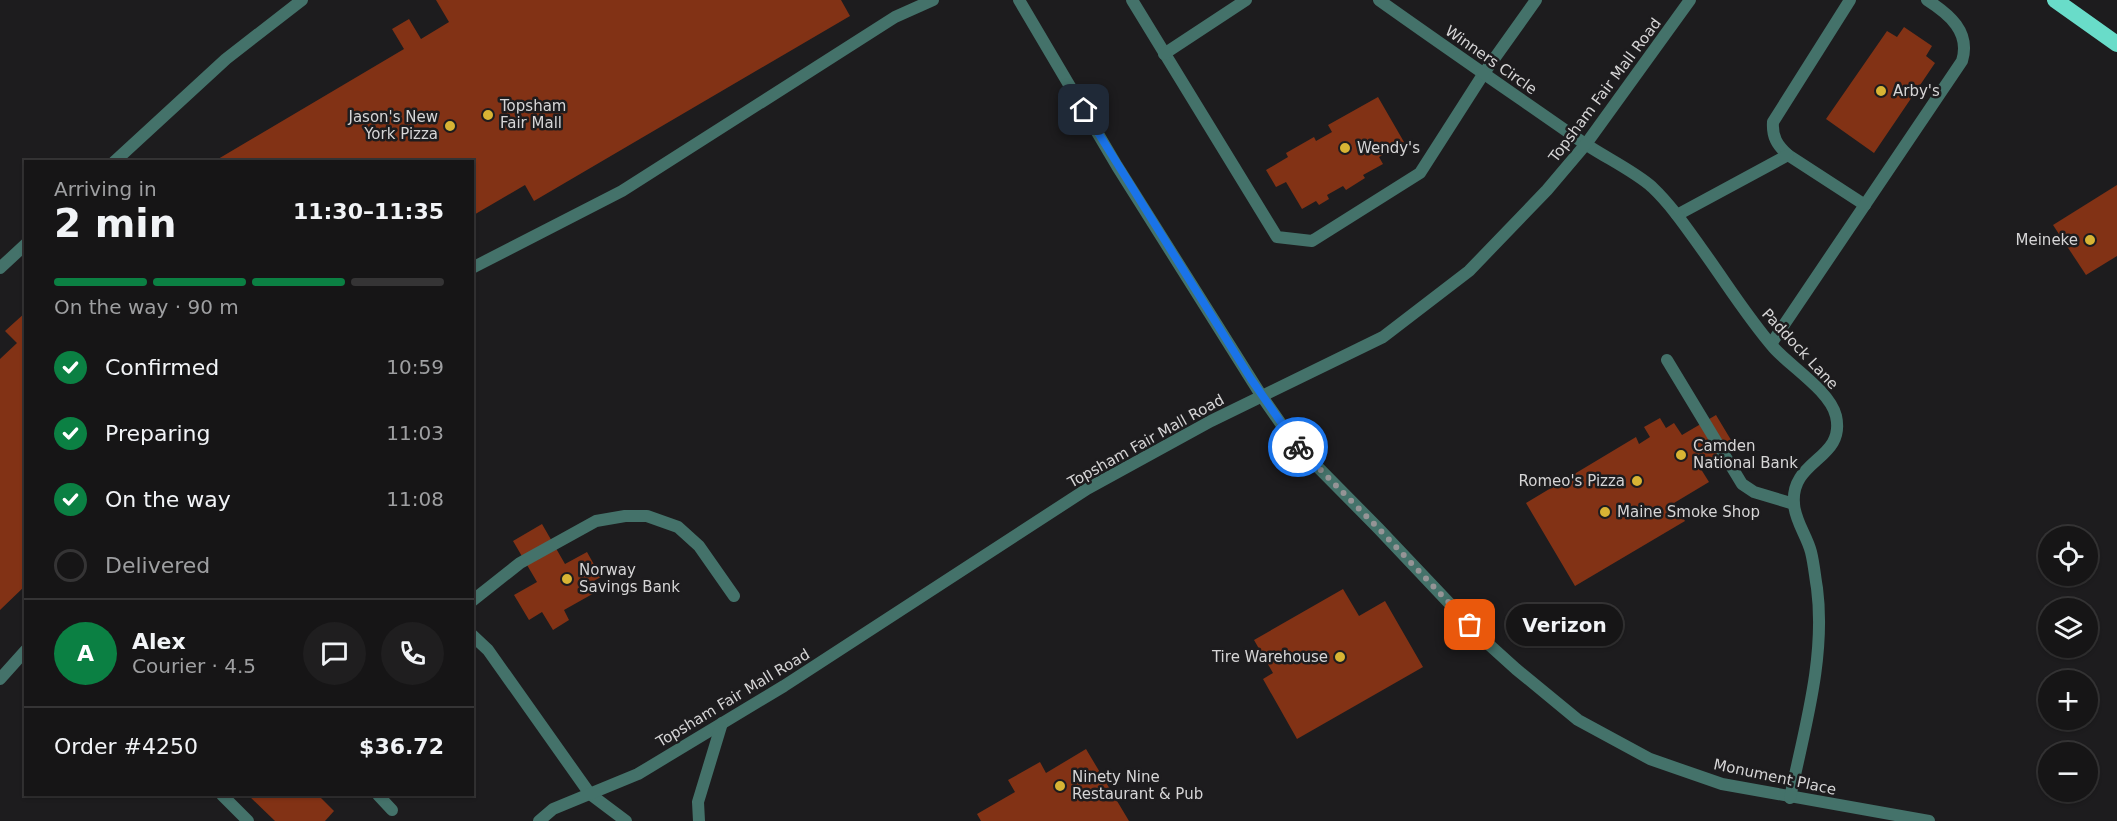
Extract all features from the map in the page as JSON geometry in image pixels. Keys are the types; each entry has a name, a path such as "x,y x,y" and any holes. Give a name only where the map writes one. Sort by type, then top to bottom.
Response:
{"highway":[{"path":"2055,0 2117,44"}],"street":[{"path":"116,160 226,58 302,0"},
{"path":"474,267 622,191 895,17 933,0"},
{"path":"1019,0 1117,166 1262,395"},
{"path":"1132,0 1277,237 1312,241 1420,173 1484,74 1536,0"},
{"path":"1164,54 1246,0"},
{"name":"Winners Circle","path":"1378,0 1586,144"},
{"name":"Topsham Fair Mall Road","path":"539,821 553,809 638,774 784,686 1087,489 1262,395 1383,337 1469,271 1547,190 1586,144 1690,0"},
{"path":"1850,0 1773,122 1772,134 1778,146 1788,155 1865,205"},
{"path":"1771,344 1962,61 1965,50 1963,37 1955,22 1927,0"},
{"name":"Paddock Lane","path":"1586,144 1651,186 1677,214 1752,321 1771,344 1819,389 1836,414 1837,430 1832,447 1803,471 1796,486 1794,504"},
{"path":"1677,214 1788,155"},
{"path":"0,268 24,246"},
{"path":"1667,360 1742,484 1754,492 1794,504 1811,552 1817,590 1819,630 1817,659 1790,798"},
{"name":"Monument Place","path":"1262,395 1295,444 1485,641 1578,720 1650,759 1722,784 1790,798 1929,821"},
{"path":"474,599 520,563 596,521 625,516 647,516 678,527 699,546 734,596"},
{"path":"474,637 488,650 590,794 626,821"},
{"path":"0,679 24,652"},
{"path":"699,821 698,802 722,723"},
{"path":"223,796 248,821"},
{"path":"379,796 392,810"}],"building":[{"name":"Topsham Fair Mall","path":"436,0 841,0 850,16 534,201 525,185 474,215 474,160 216,160 404,49 392,29 409,19 421,39 449,22"},
{"name":"Arby's","path":"1904,27 1932,46 1926,56 1935,63 1874,153 1826,119 1887,31 1897,37"},
{"name":"Wendy's","path":"1378,97 1404,142 1379,157 1383,164 1363,175 1365,178 1346,190 1343,186 1327,195 1329,199 1319,205 1316,201 1302,209 1286,182 1276,187 1266,170 1288,157 1286,153 1314,137 1316,141 1332,132 1328,125"},
{"name":"Meineke","path":"2117,185 2117,256 2086,275 2053,225"},
{"path":"24,314 24,587 0,610 0,359 17,343 5,331"},
{"path":"1716,415 1734,445 1699,466 1709,482 1674,503 1685,521 1575,586 1526,503 1636,437 1639,444 1650,437 1644,427 1660,418 1666,428 1674,423 1682,435"},
{"name":"Norway Savings Bank","path":"542,524 565,564 587,552 601,577 590,583 596,592 564,610 569,620 553,630 542,612 529,620 514,595 537,582 513,541"},
{"name":"Tire Warehouse","path":"1343,589 1359,616 1385,601 1423,667 1297,739 1263,679 1273,673 1254,640"},
{"name":"Ninety Nine Restaurant & Pub","path":"1086,749 1129,821 981,821 977,814 1015,792 1008,780 1040,762 1046,773"},
{"path":"249,796 319,796 334,811 325,821 275,821"}],"way so far":[{"path":"1298,447 1470,625"}],"place":[{"name":"Arby's","path":"1881,91"},
{"name":"Topsham Fair Mall","path":"488,115"},
{"name":"Jason's New York Pizza","path":"450,126"},
{"name":"Wendy's","path":"1345,148"},
{"name":"Meineke","path":"2090,240"},
{"name":"Camden National Bank","path":"1681,455"},
{"name":"Romeo's Pizza","path":"1637,481"},
{"name":"Maine Smoke Shop","path":"1605,512"},
{"name":"Norway Savings Bank","path":"567,579"},
{"name":"Verizon","path":"1470,625"},
{"name":"Tire Warehouse","path":"1340,657"},
{"name":"Ninety Nine Restaurant & Pub","path":"1060,786"}],"route":[{"path":"1084,110 1251,379 1298,447"}]}
